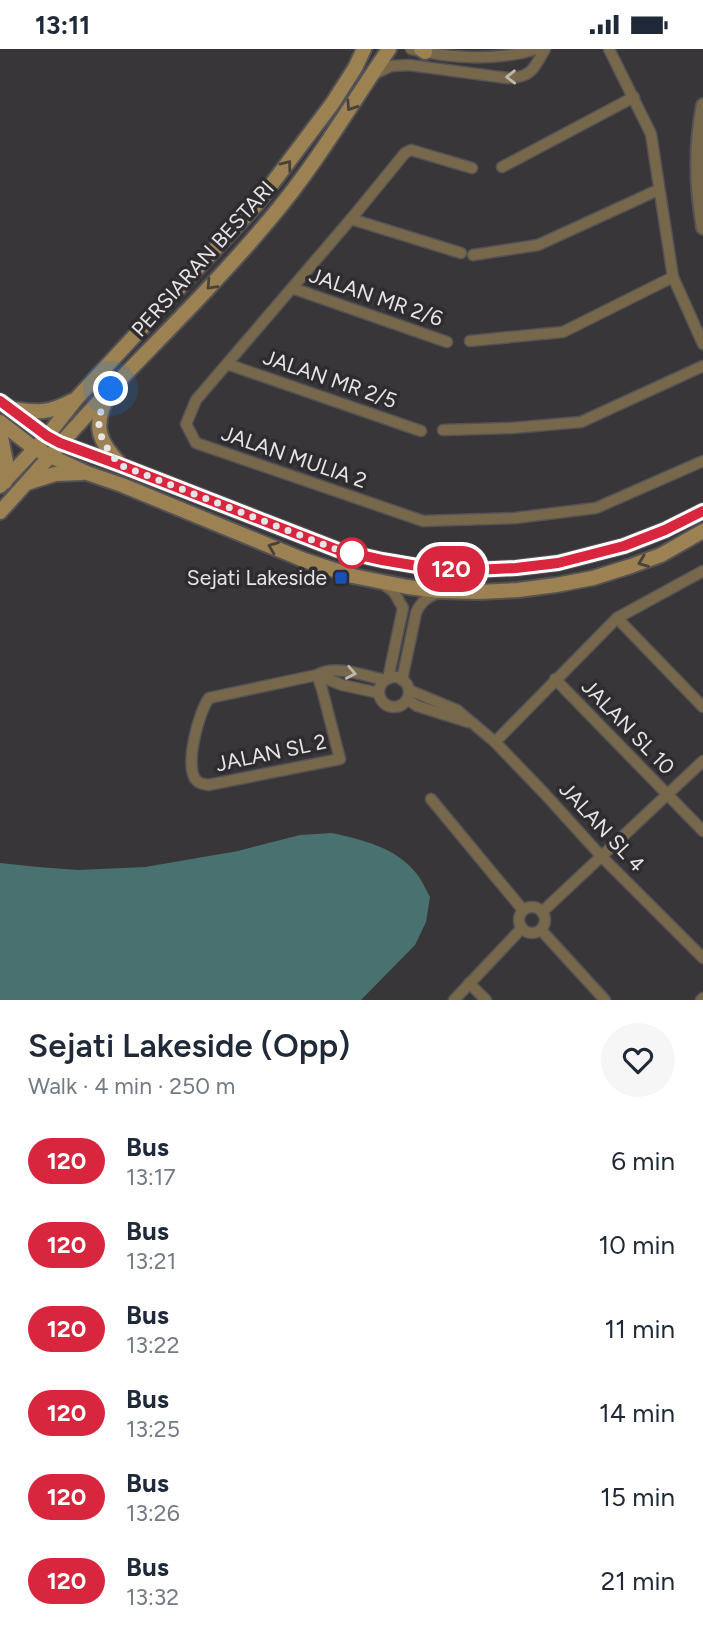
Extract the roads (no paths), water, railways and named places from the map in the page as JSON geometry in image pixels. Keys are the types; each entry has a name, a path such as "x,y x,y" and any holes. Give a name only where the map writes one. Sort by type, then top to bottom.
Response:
{"main road":[{"name":"PERSIARAN BESTARI","path":"0,512 50,456 53,440 77,398 256,205 332,104 364,49"},
{"name":"PERSIARAN BESTARI","path":"2,484 35,449 53,440 111,389 271,218 318,156 389,49"},
{"path":"111,389 98,423 104,445 120,465"},
{"path":"5,404 44,412 58,409 77,398"},
{"path":"5,404 53,440 338,550 429,568 473,570 558,563 624,546 703,511"},
{"path":"0,422 35,449 87,473 304,560 380,582 440,591 479,592 556,585 593,578 631,566 661,555 701,532"},
{"path":"0,432 6,462 2,484"},
{"path":"26,484 54,474 87,473"},
{"path":"665,530 703,505"}],"street":[{"path":"355,68 372,49"},
{"path":"419,50 465,57 513,54 537,49"},
{"path":"371,76 397,64 519,78 530,74 545,49"},
{"path":"609,49 651,135 673,277 703,344"},
{"path":"502,167 634,97"},
{"path":"703,105 698,151 698,186 703,228"},
{"name":"JALAN MULIA 2","path":"472,169 411,150 405,153 196,400 186,424 197,443 423,521 514,518 596,509 703,461"},
{"path":"473,255 538,245 658,190"},
{"path":"351,219 461,253"},
{"path":"470,341 563,332 673,277"},
{"name":"JALAN MR 2/6","path":"292,288 447,342"},
{"name":"JALAN MR 2/5","path":"227,364 421,431"},
{"path":"443,430 581,422 703,366"},
{"path":"495,742 617,618 702,573"},
{"path":"380,582 394,592 403,608 386,679 380,686 379,693 383,703 391,707 402,705 408,695 402,680 416,613 421,603 440,591"},
{"path":"617,618 703,707"},
{"name":"JALAN SL 2","path":"317,675 340,759 208,785 197,781 192,772 191,753 203,709 209,698 326,671 342,671 386,679"},
{"path":"317,675 341,685 379,693"},
{"path":"386,679 395,677 402,680"},
{"name":"JALAN SL 10","path":"555,679 703,831"},
{"name":"JALAN SL 4","path":"408,695 417,706 472,723 495,742 602,857 703,958"},
{"path":"542,912 703,761"},
{"path":"431,799 523,910"},
{"path":"531,907 542,912 545,923 541,930 529,933 522,928 519,921 523,910 531,907"},
{"path":"454,1000 522,928"},
{"path":"541,930 605,1000"},
{"path":"469,983 486,1000"}],"water":[{"path":"332,833 367,842 398,857 416,873 430,897 426,922 415,945 361,1000 0,1000 0,863 78,870 145,867 238,851 300,835"}],"place":[{"name":"Sejati Lakeside","path":"341,578"}]}
